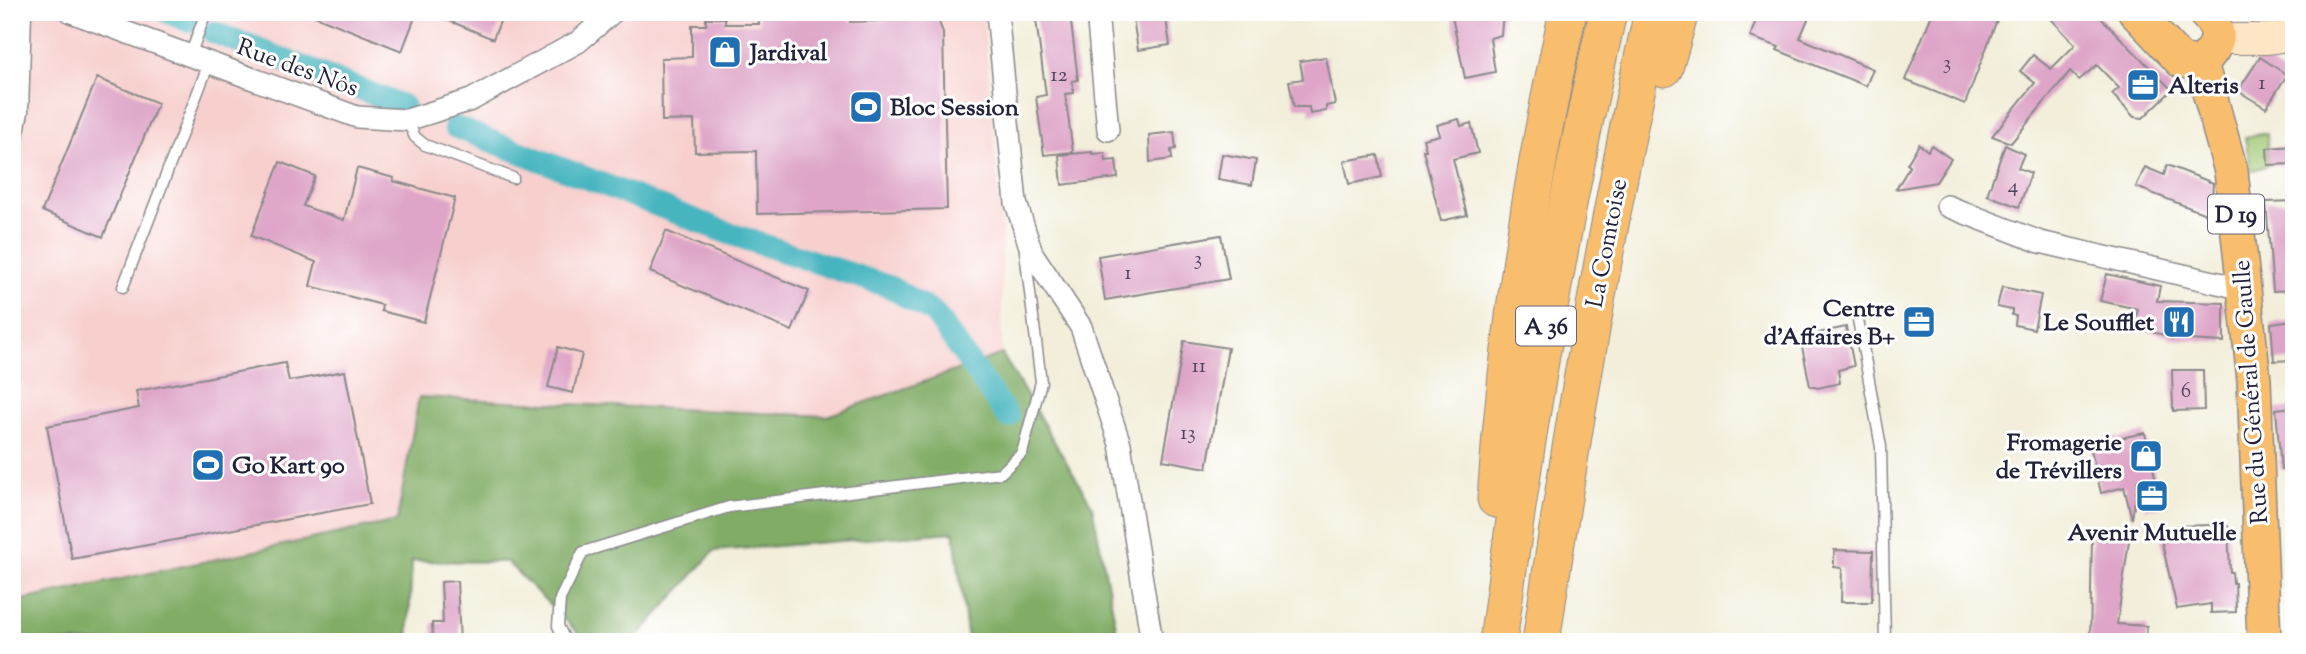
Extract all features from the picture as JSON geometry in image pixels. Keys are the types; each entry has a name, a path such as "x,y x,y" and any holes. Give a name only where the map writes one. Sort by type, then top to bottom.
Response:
{"highway":[{"path":"1487,642 1500,433 1515,301 1546,113 1568,12"},
{"name":"La Comtoise","path":"1497,642 1538,371 1581,135 1608,12"},
{"name":"La Comtoise","path":"1541,642 1569,450 1617,181 1653,12"},
{"path":"1569,450 1680,12"}],"main road":[{"path":"2135,12 2181,61 2208,38"},
{"name":"Rue du Général de Gaulle","path":"2208,38 2231,171 2254,380 2264,642"}],"street":[{"name":"Rue des Nôs","path":"71,12 357,117 407,120 471,100 578,42 613,12"},
{"path":"998,12 1016,203 1032,253 1081,327 1119,444 1152,642"},
{"path":"1097,12 1108,130"},
{"path":"2208,38 2268,39 2294,35"},
{"path":"1947,206 2040,242 2244,289"}],"lane":[{"path":"12,167 23,112 26,12"},
{"path":"123,287 200,59 206,12"},
{"path":"407,120 415,137 425,145 513,178"},
{"path":"566,642 558,626 560,599 583,552 729,507 1001,473 1022,453 1041,382 1021,219"},
{"path":"1857,314 1881,447 1885,642"}],"shaded area":[{"path":"12,12 983,12 1002,229 1002,354 827,416 420,397 397,521 12,602"}],"green space":[{"path":"2267,133 2268,165 2251,171 2245,137"},
{"path":"1002,354 1092,505 1119,642 968,642 954,532 714,551 633,642 587,642 507,562 412,561 408,642 12,642 12,602 397,521 419,397 827,416"}],"building":[{"path":"305,12 417,12 402,51"},
{"path":"428,12 504,12 493,39"},
{"path":"758,12 849,12 850,22 938,19 943,33 947,209 757,214 756,151 695,152 694,120 662,121 661,58 692,57 692,25 706,25 706,18 725,18 725,24 759,24"},
{"path":"1035,12 1070,14 1078,80 1072,81 1074,93 1065,94 1073,152 1044,155 1036,97 1046,95"},
{"path":"1132,12 1165,12 1170,45 1138,50"},
{"path":"1451,12 1503,12 1501,35 1490,38 1495,72 1465,78"},
{"path":"1759,12 1811,12 1800,38 1873,69 1866,86 1750,37"},
{"path":"1933,12 2000,12 1965,104 1905,80"},
{"path":"2045,12 2095,12 2172,90 2143,118 2134,117 2112,94 2119,88 2097,65 2079,80 2070,71 2011,143 1992,136 2035,83 2020,71 2033,55 2051,69 2075,45"},
{"path":"1326,57 1335,104 1326,106 1326,111 1310,114 1309,107 1294,107 1289,81 1303,79 1300,61"},
{"path":"2260,57 2287,75 2266,108 2238,91"},
{"path":"97,78 158,103 103,237 42,211"},
{"path":"1459,119 1461,126 1471,123 1478,153 1453,159 1467,215 1441,221 1423,150 1426,150 1423,139 1440,135 1437,125"},
{"path":"1174,132 1176,149 1171,150 1172,159 1150,162 1149,135"},
{"path":"1919,144 1928,151 1931,145 1951,159 1936,182 1896,189 1910,166 1907,164"},
{"path":"2005,145 2024,154 2018,168 2031,173 2019,207 1987,195"},
{"path":"2294,146 2294,164 2268,165 2267,148"},
{"path":"1105,153 1106,161 1116,160 1118,178 1062,185 1059,155"},
{"path":"1222,154 1256,160 1252,185 1218,179"},
{"path":"1378,155 1382,177 1349,184 1344,161"},
{"path":"280,162 315,176 303,206 344,220 357,168 455,198 424,322 381,311 382,305 310,286 316,262 251,236"},
{"path":"2167,165 2213,183 2211,216 2136,187 2145,167 2164,175"},
{"path":"2294,201 2294,290 2273,291 2266,202"},
{"path":"666,231 809,291 792,331 650,272"},
{"path":"1221,235 1229,279 1105,300 1098,256"},
{"path":"2107,274 2160,286 2157,301 2224,303 2224,342 2170,339 2169,336 2134,328 2138,309 2100,301"},
{"path":"2002,287 2041,295 2034,329 2015,325 2016,316 2012,315 2012,310 1997,307"},
{"path":"2294,320 2294,360 2274,361 2271,323"},
{"path":"1846,327 1854,366 1838,370 1840,383 1818,388 1810,386 1800,337"},
{"path":"1184,341 1228,348 1207,468 1163,460"},
{"path":"558,347 582,354 573,393 548,387"},
{"name":"Go Kart 90","path":"285,363 289,381 345,371 370,504 72,559 47,426 139,408 136,391"},
{"path":"2172,370 2203,370 2204,410 2173,411"},
{"path":"2294,407 2294,470 2281,470 2276,409"},
{"path":"2145,433 2162,507 2145,508 2138,480 2132,519 2124,487 2101,493 2089,441"},
{"path":"2176,526 2228,526 2230,572 2235,583 2236,612 2211,613 2211,604 2177,609 2159,530 2177,528"},
{"path":"2104,534 2130,534 2117,624 2147,626 2146,642 2090,642 2092,537 2104,538"},
{"path":"1834,550 1873,551 1872,602 1841,602 1842,568 1834,567"},
{"path":"457,581 460,642 433,642 432,623 443,623 441,582"}],"waterway":[{"path":"167,12 189,21"},
{"path":"213,32 403,106"},
{"path":"455,127 728,233 890,287 934,313 1008,417"}],"place":[{"name":"Jardival","path":"725,52"},
{"name":"Alteris","path":"2143,85"},
{"name":"Bloc Session","path":"866,107"},
{"name":"Centre d'Affaires B+","path":"1919,322"},
{"name":"Le Soufflet","path":"2179,322"},
{"name":"Fromagerie de Trévillers","path":"2146,456"},
{"name":"Go Kart 90","path":"208,465"},
{"name":"Avenir Mutuelle","path":"2152,496"}]}
